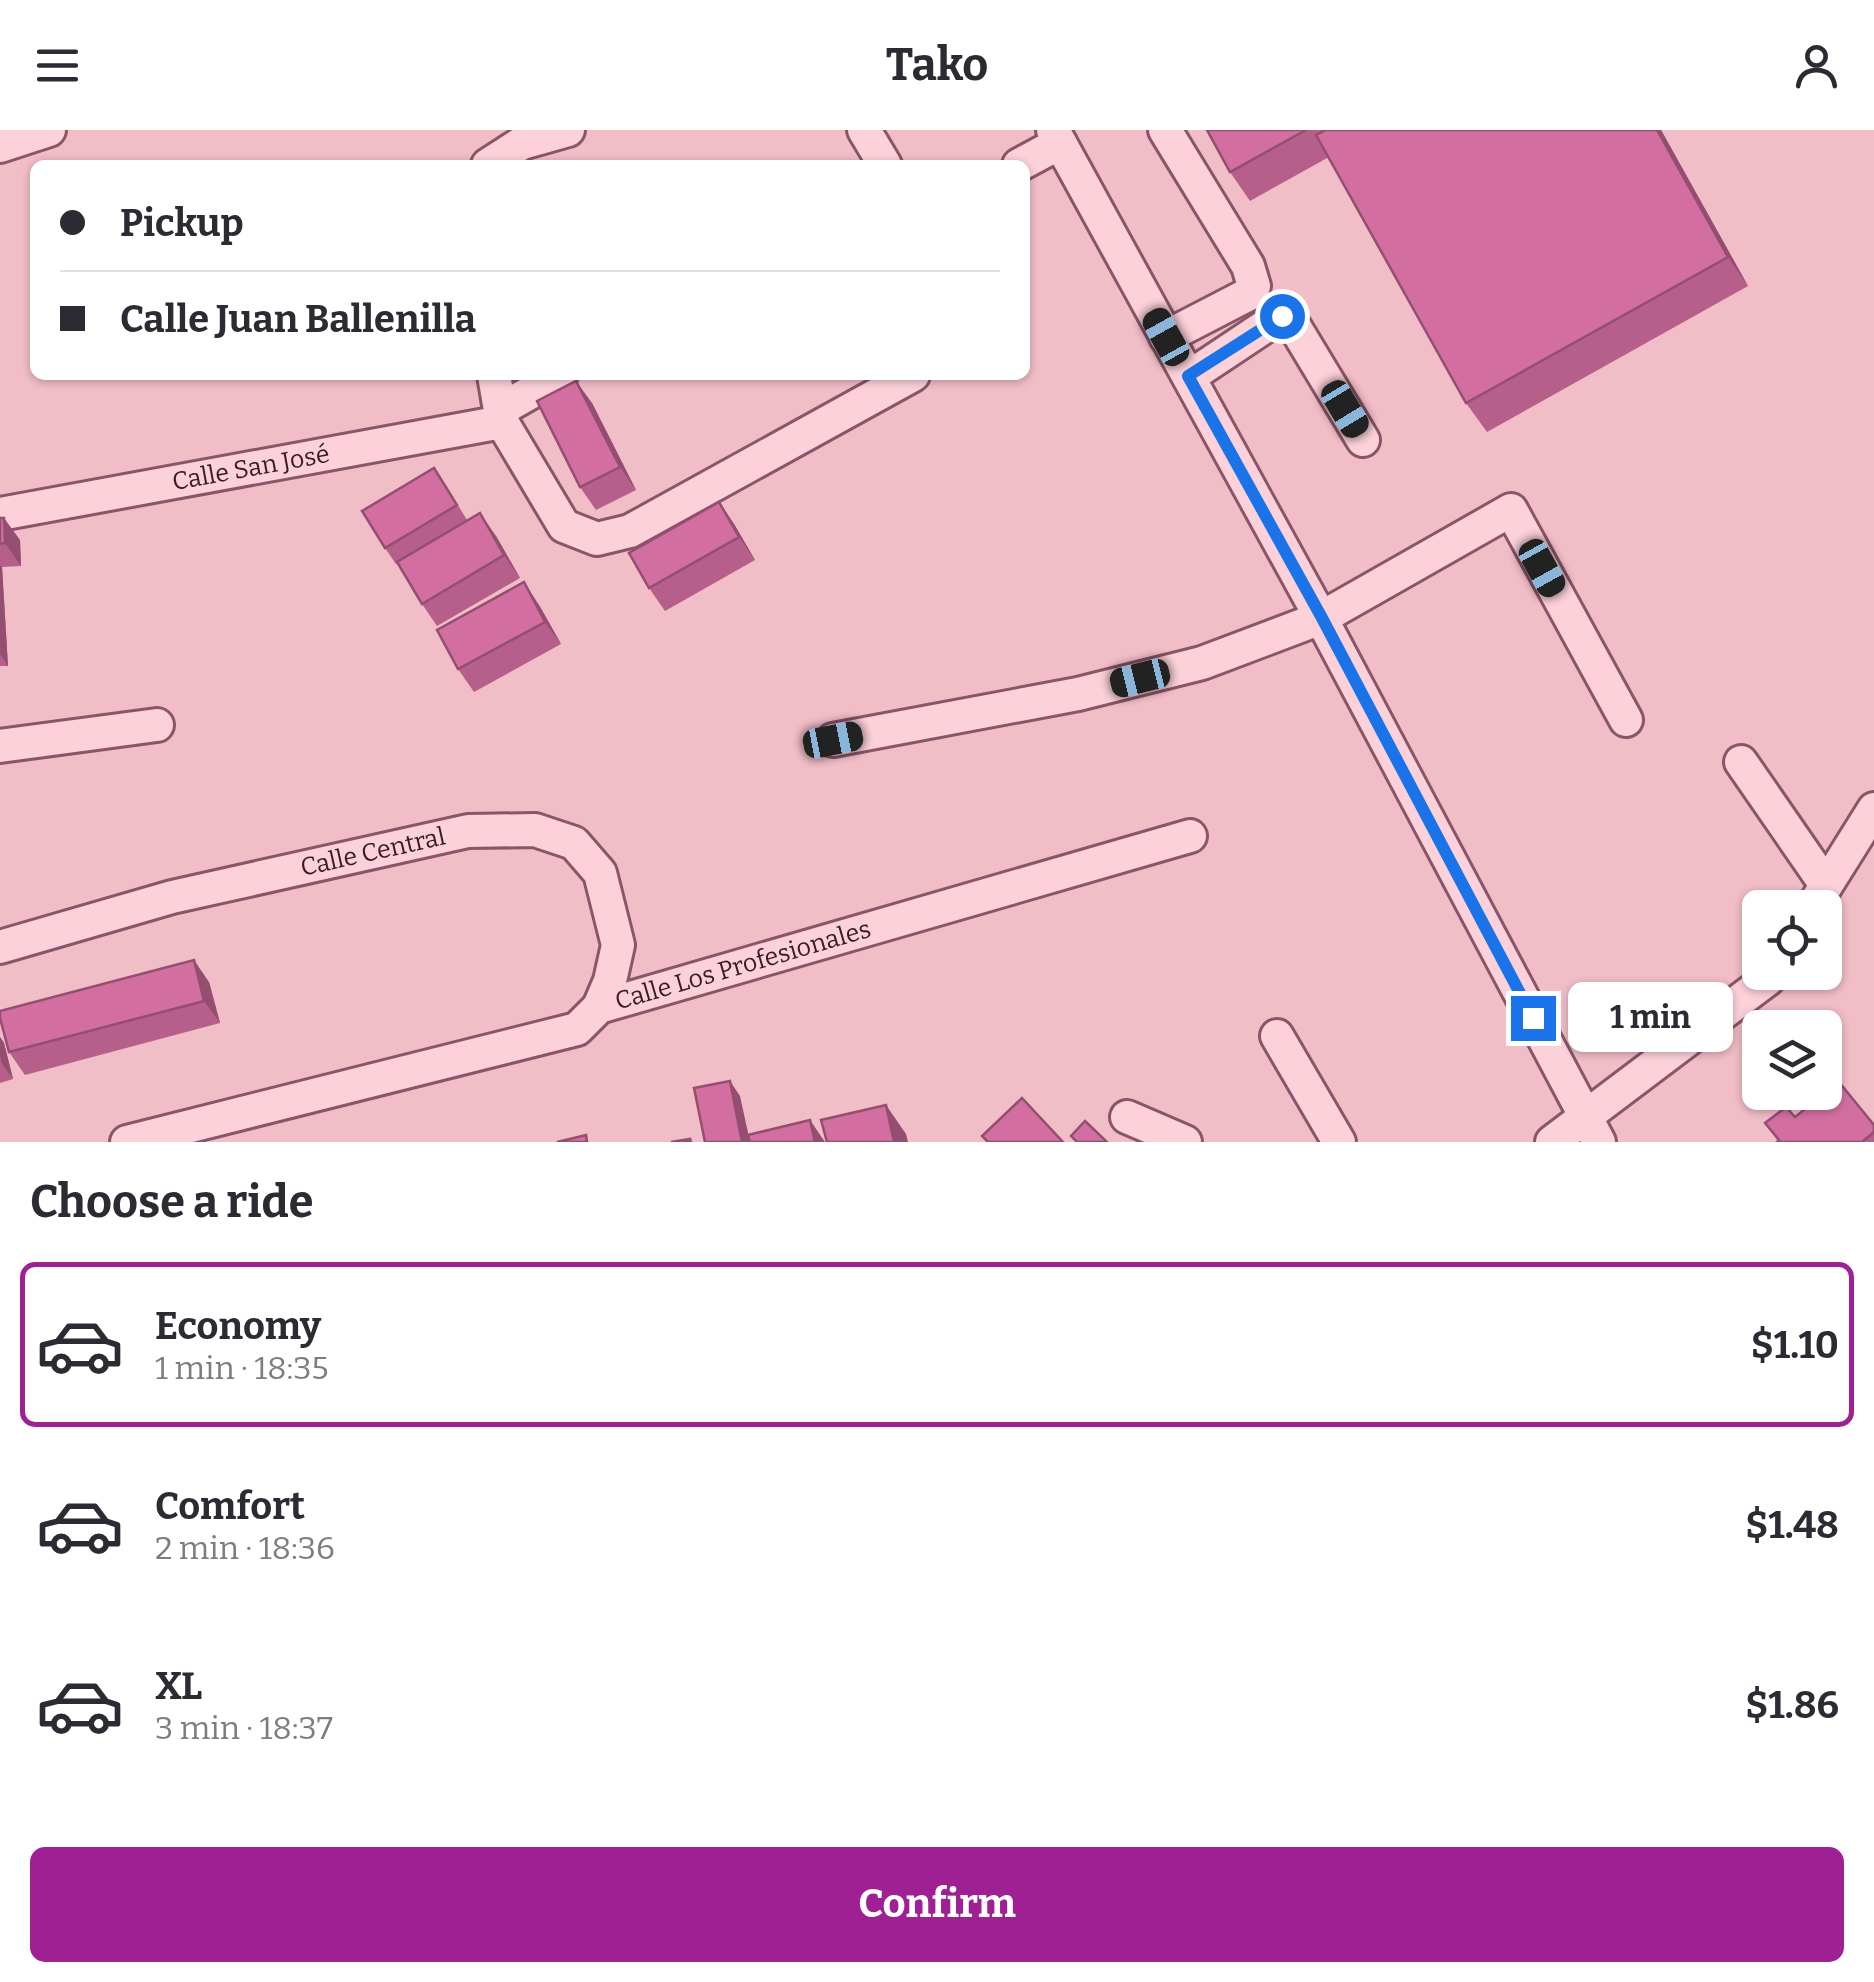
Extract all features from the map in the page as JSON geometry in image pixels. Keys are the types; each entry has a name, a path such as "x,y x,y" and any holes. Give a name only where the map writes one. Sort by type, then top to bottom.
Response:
{"street":[{"path":"0,146 49,130"},
{"path":"496,160 522,143 568,130"},
{"path":"864,130 883,160"},
{"path":"1165,130 1248,266 1272,322"},
{"path":"1025,160 1056,136 1322,618 1593,1130"},
{"path":"1166,337 1249,294 1254,286"},
{"path":"1188,376 1282,316 1290,318 1363,440"},
{"path":"550,380 499,402 564,526 597,540 630,531 904,380"},
{"name":"Calle San José","path":"0,494 499,402"},
{"name":"Calle San José","path":"0,514 499,402"},
{"path":"833,740 1078,694 1202,663 1322,618 1512,510 1626,720"},
{"path":"0,746 156,725"},
{"path":"1741,762 1816,890"},
{"path":"1823,890 1874,808"},
{"name":"Calle Central","path":"0,946 172,898 468,831 535,830 574,843 600,872 618,944 600,1007"},
{"name":"Calle Los Profesionales","path":"127,1142 577,1029 600,1007 1190,836"},
{"path":"1552,1142 1593,1130 1755,990"},
{"path":"1277,1036 1339,1142"},
{"path":"1128,1118 1184,1142"}],"building":[{"path":"1207,130 1306,130 1230,172"},
{"path":"1326,130 1657,130 1728,257 1466,403 1316,135"},
{"path":"576,381 620,467 580,487 537,401"},
{"path":"434,468 457,505 385,548 362,511"},
{"path":"719,502 739,537 649,588 629,553"},
{"path":"480,513 504,555 422,604 397,562"},
{"path":"0,518 4,518 5,543 0,544"},
{"path":"524,582 545,622 458,669 437,630"},
{"path":"194,960 204,1001 9,1052 0,1011"},
{"path":"730,1081 742,1142 705,1142 694,1088"},
{"path":"1842,1086 1874,1125 1874,1132 1862,1142 1777,1142 1765,1123 1782,1110 1789,1110 1795,1117 1804,1110 1842,1110"},
{"path":"1022,1098 1063,1142 988,1142 982,1136"},
{"path":"886,1105 894,1142 827,1142 821,1120"},
{"path":"810,1120 815,1142 750,1142 748,1135"},
{"path":"1085,1121 1107,1142 1077,1142 1071,1136"},
{"path":"586,1135 587,1142 557,1142"}],"route":[{"path":"1282,316 1188,376 1322,618 1533,1018"}]}
